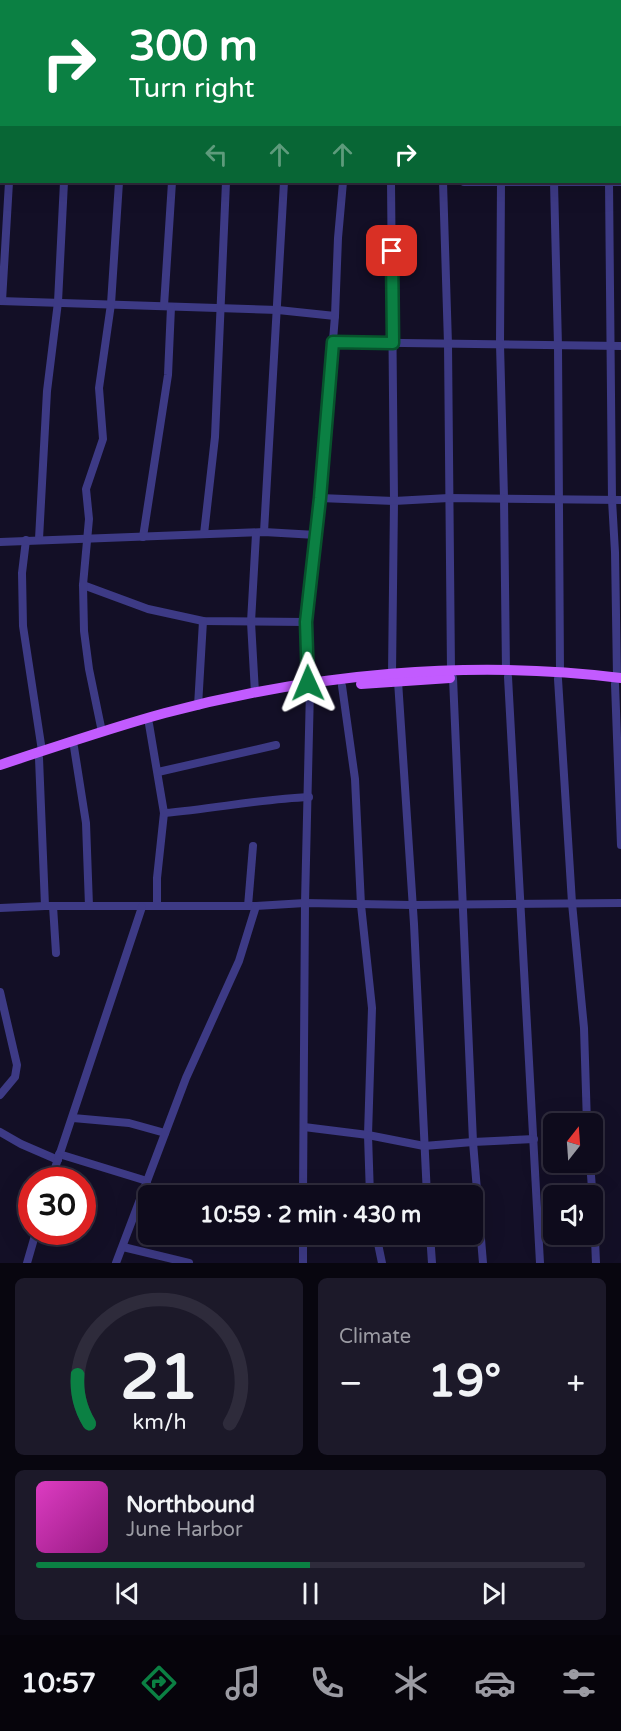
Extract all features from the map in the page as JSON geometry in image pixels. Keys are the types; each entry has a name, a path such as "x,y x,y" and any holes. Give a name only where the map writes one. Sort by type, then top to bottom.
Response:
{"main road":[{"path":"0,771 102,732 255,693 395,678 452,675 507,674 619,681"},
{"path":"0,765 74,747 149,724 309,686 342,686 395,678"}],"street":[{"path":"9,183 1,301 278,310 335,315"},
{"path":"39,539 47,391 58,302 64,183"},
{"path":"102,732 84,631 83,585 89,519 86,489 103,439 99,388 111,304 118,183"},
{"path":"143,537 168,375 172,183"},
{"path":"204,534 215,437 226,183"},
{"path":"255,693 251,622 278,310 285,183"},
{"path":"303,1185 305,903 309,798 309,686 306,622 320,498 343,183"},
{"path":"392,183 395,678 412,905 426,1185"},
{"path":"443,183 448,344 452,675 473,1142 483,1263"},
{"path":"501,183 500,344 507,674 540,1263"},
{"path":"554,183 558,346 559,676 572,903 584,1028 587,1113"},
{"path":"609,183 610,346 616,500 621,845"},
{"path":"333,342 621,346"},
{"path":"320,498 394,501 449,498 616,500"},
{"path":"0,542 204,534 316,535"},
{"path":"26,540 21,596 22,626 41,755 49,906 56,953"},
{"path":"83,585 148,609 202,621 306,622"},
{"path":"198,706 202,621"},
{"path":"342,686 355,779 361,904 372,1008 368,1135 370,1185"},
{"path":"149,724 164,813 157,878 157,906"},
{"path":"158,772 276,745"},
{"path":"74,747 86,823 88,906"},
{"path":"164,813 194,811 273,799 309,798"},
{"path":"116,1263 186,1078 228,988 252,906 253,846"},
{"path":"0,908 252,906 305,903 412,905 621,903"},
{"path":"55,1167 142,907"},
{"path":"0,992 17,1065 15,1077 0,1095"},
{"path":"73,1118 129,1123 165,1133"},
{"path":"304,1127 368,1135 424,1146 534,1139"},
{"path":"0,1132 21,1144 58,1157 147,1181"},
{"path":"591,1173 596,1263"},
{"path":"27,1263 32,1245"},
{"path":"303,1245 303,1263"},
{"path":"378,1245 382,1263"},
{"path":"431,1245 432,1263"},
{"path":"123,1247 163,1259 189,1263"}],"route":[{"path":"308,683 306,622 320,498 333,342 393,343 392,251"}]}
